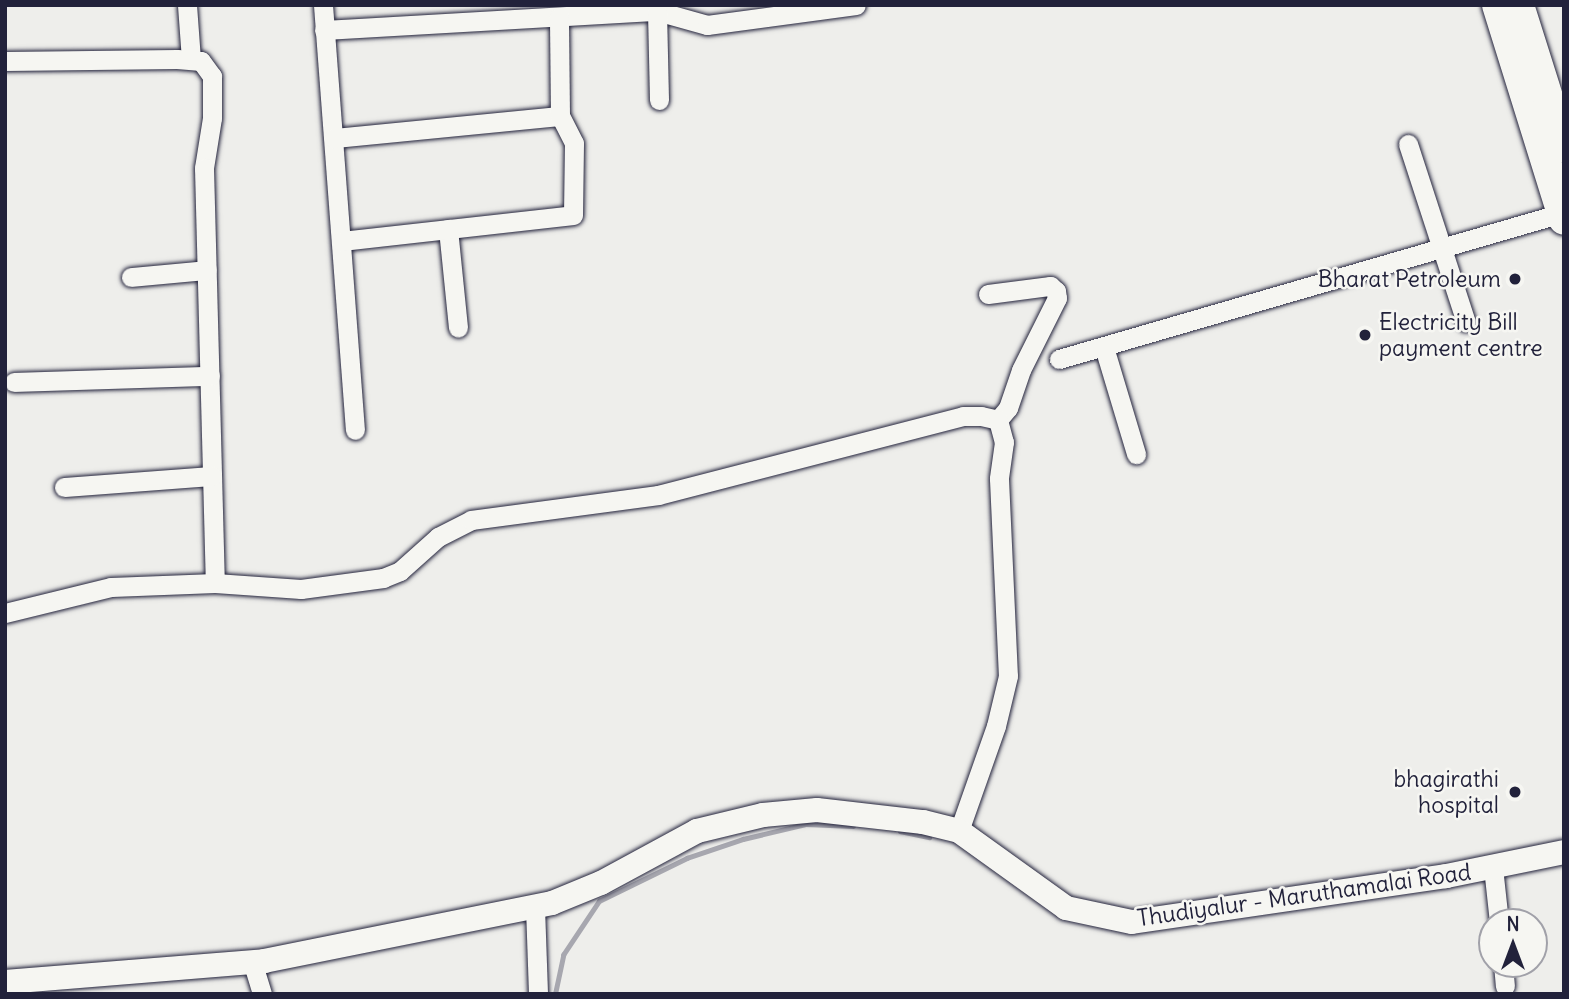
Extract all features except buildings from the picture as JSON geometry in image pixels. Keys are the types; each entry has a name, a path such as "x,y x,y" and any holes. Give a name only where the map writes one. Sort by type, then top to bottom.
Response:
{"highway":[{"path":"1497,5 1563,216"},
{"path":"1520,5 1564,148"}],"main road":[{"name":"Thudiyalur - Maruthamalai Road","path":"5,982 96,984 252,961 552,903 601,883 697,831 764,815 817,810 868,813 959,831 1066,908 1132,922 1493,867 1564,852"}],"street":[{"path":"187,5 191,60"},
{"path":"323,5 355,430"},
{"path":"324,30 434,15 559,17 657,11 707,25 856,5"},
{"path":"657,11 659,100"},
{"path":"342,241 573,215 574,143 560,116 559,17"},
{"path":"5,61 191,60 201,61 212,76 212,118 204,168 215,583"},
{"path":"334,138 560,116"},
{"path":"1408,144 1466,322"},
{"path":"1059,359 1442,248 1563,216"},
{"path":"448,229 458,327"},
{"path":"131,277 207,270"},
{"path":"988,294 1050,286 1057,298 1021,370 1008,408 998,420"},
{"path":"1104,347 1136,454"},
{"path":"14,382 210,376"},
{"path":"5,613 111,587 215,583 301,589 383,578 400,570 438,537 471,520 658,495 963,416 998,420"},
{"path":"959,831 996,726 1008,676 999,479 1004,442 998,420"},
{"path":"65,487 212,476"},
{"path":"1493,867 1497,908"},
{"path":"535,906 538,994"},
{"path":"252,961 262,994"},
{"path":"1504,978 1505,986"}],"waterway":[{"path":"555,994 563,955 599,901 687,858 743,839 806,824 853,826"},
{"path":"900,831 929,837"}],"place":[{"name":"Bharat Petroleum","path":"1515,279"},
{"name":"Electricity Bill payment centre","path":"1365,335"},
{"name":"bhagirathi hospital","path":"1515,792"}]}
